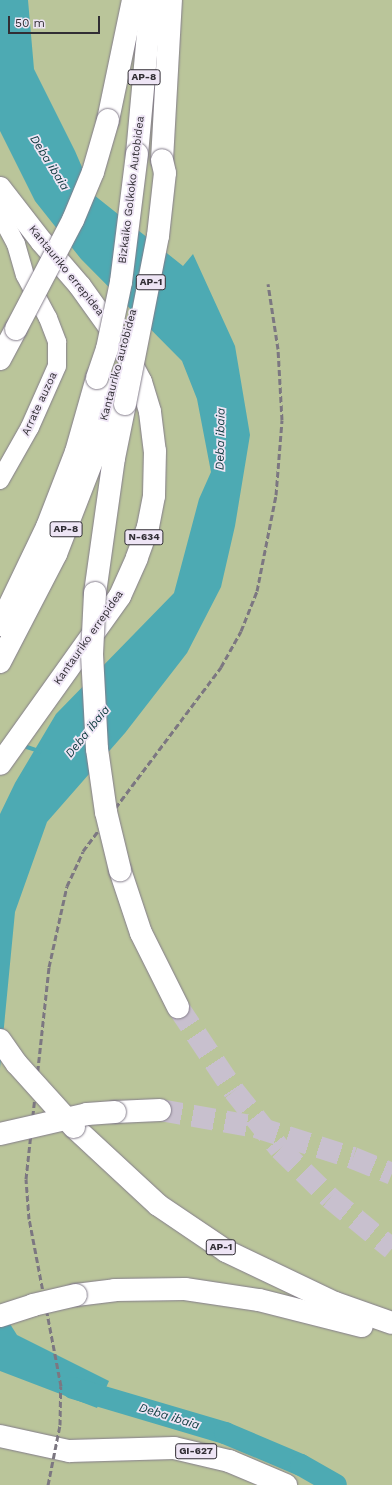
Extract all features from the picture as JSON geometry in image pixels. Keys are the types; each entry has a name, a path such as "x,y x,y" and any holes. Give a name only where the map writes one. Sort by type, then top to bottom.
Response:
{"main road":[{"path":"0,359 73,220 93,172 108,120 133,0"},
{"name":"Bizkaiko Golkoko Autobidea","path":"112,390 107,349 121,282 137,154 151,0"},
{"name":"Kantauriko autobidea","path":"0,662 56,554 96,451 140,283 162,160 171,0"},
{"name":"Kantauriko errepidea","path":"0,188 42,242 80,286 120,342 141,382 150,412 155,451 154,496 148,527 137,558 120,596 0,764"},
{"path":"112,390 114,458 95,593 92,654 97,749 106,812 120,870 141,933 178,1007"},
{"name":"Kantauriko autobidea","path":"0,624 47,527 76,452 112,390"},
{"name":"AP-1","path":"0,1040 17,1064 76,1129 158,1205 226,1251 335,1303 392,1323"},
{"path":"0,1134 87,1114 160,1110"},
{"path":"0,1316 33,1305 76,1295 115,1290 185,1289 259,1300 392,1333"},
{"name":"GI-627","path":"0,1436 69,1450 174,1448 229,1461 286,1485"}],"street":[{"name":"Arrate auzoa","path":"0,214 16,244 25,275 48,318 57,342 57,366 30,427 0,480"}],"green space":[{"path":"0,0 392,0 392,1485 0,1485"}],"water":[{"path":"0,0 28,0 34,69 75,151 94,195 183,266 193,254 235,346 250,435 235,526 221,587 187,653 125,733 47,822 15,912 0,1068 0,814 15,783 56,714 174,593 199,499 211,472 197,399 182,361 81,259 35,201 0,131"},
{"path":"0,1308 17,1335 109,1381 97,1408 0,1371"}],"waterway":[{"path":"27,747 39,751"},
{"name":"Deba ibaia","path":"73,1388 225,1433 301,1465 336,1485"}],"tunnel":[{"path":"178,1007 234,1091 280,1149 330,1198 392,1249"},
{"path":"160,1110 256,1127 353,1158 392,1174"}],"railway":[{"path":"48,1485 60,1425 61,1386 29,1219 26,1179 49,967 67,886 83,851 221,667 241,631 257,591 276,495 282,420 278,349 268,284"}]}
